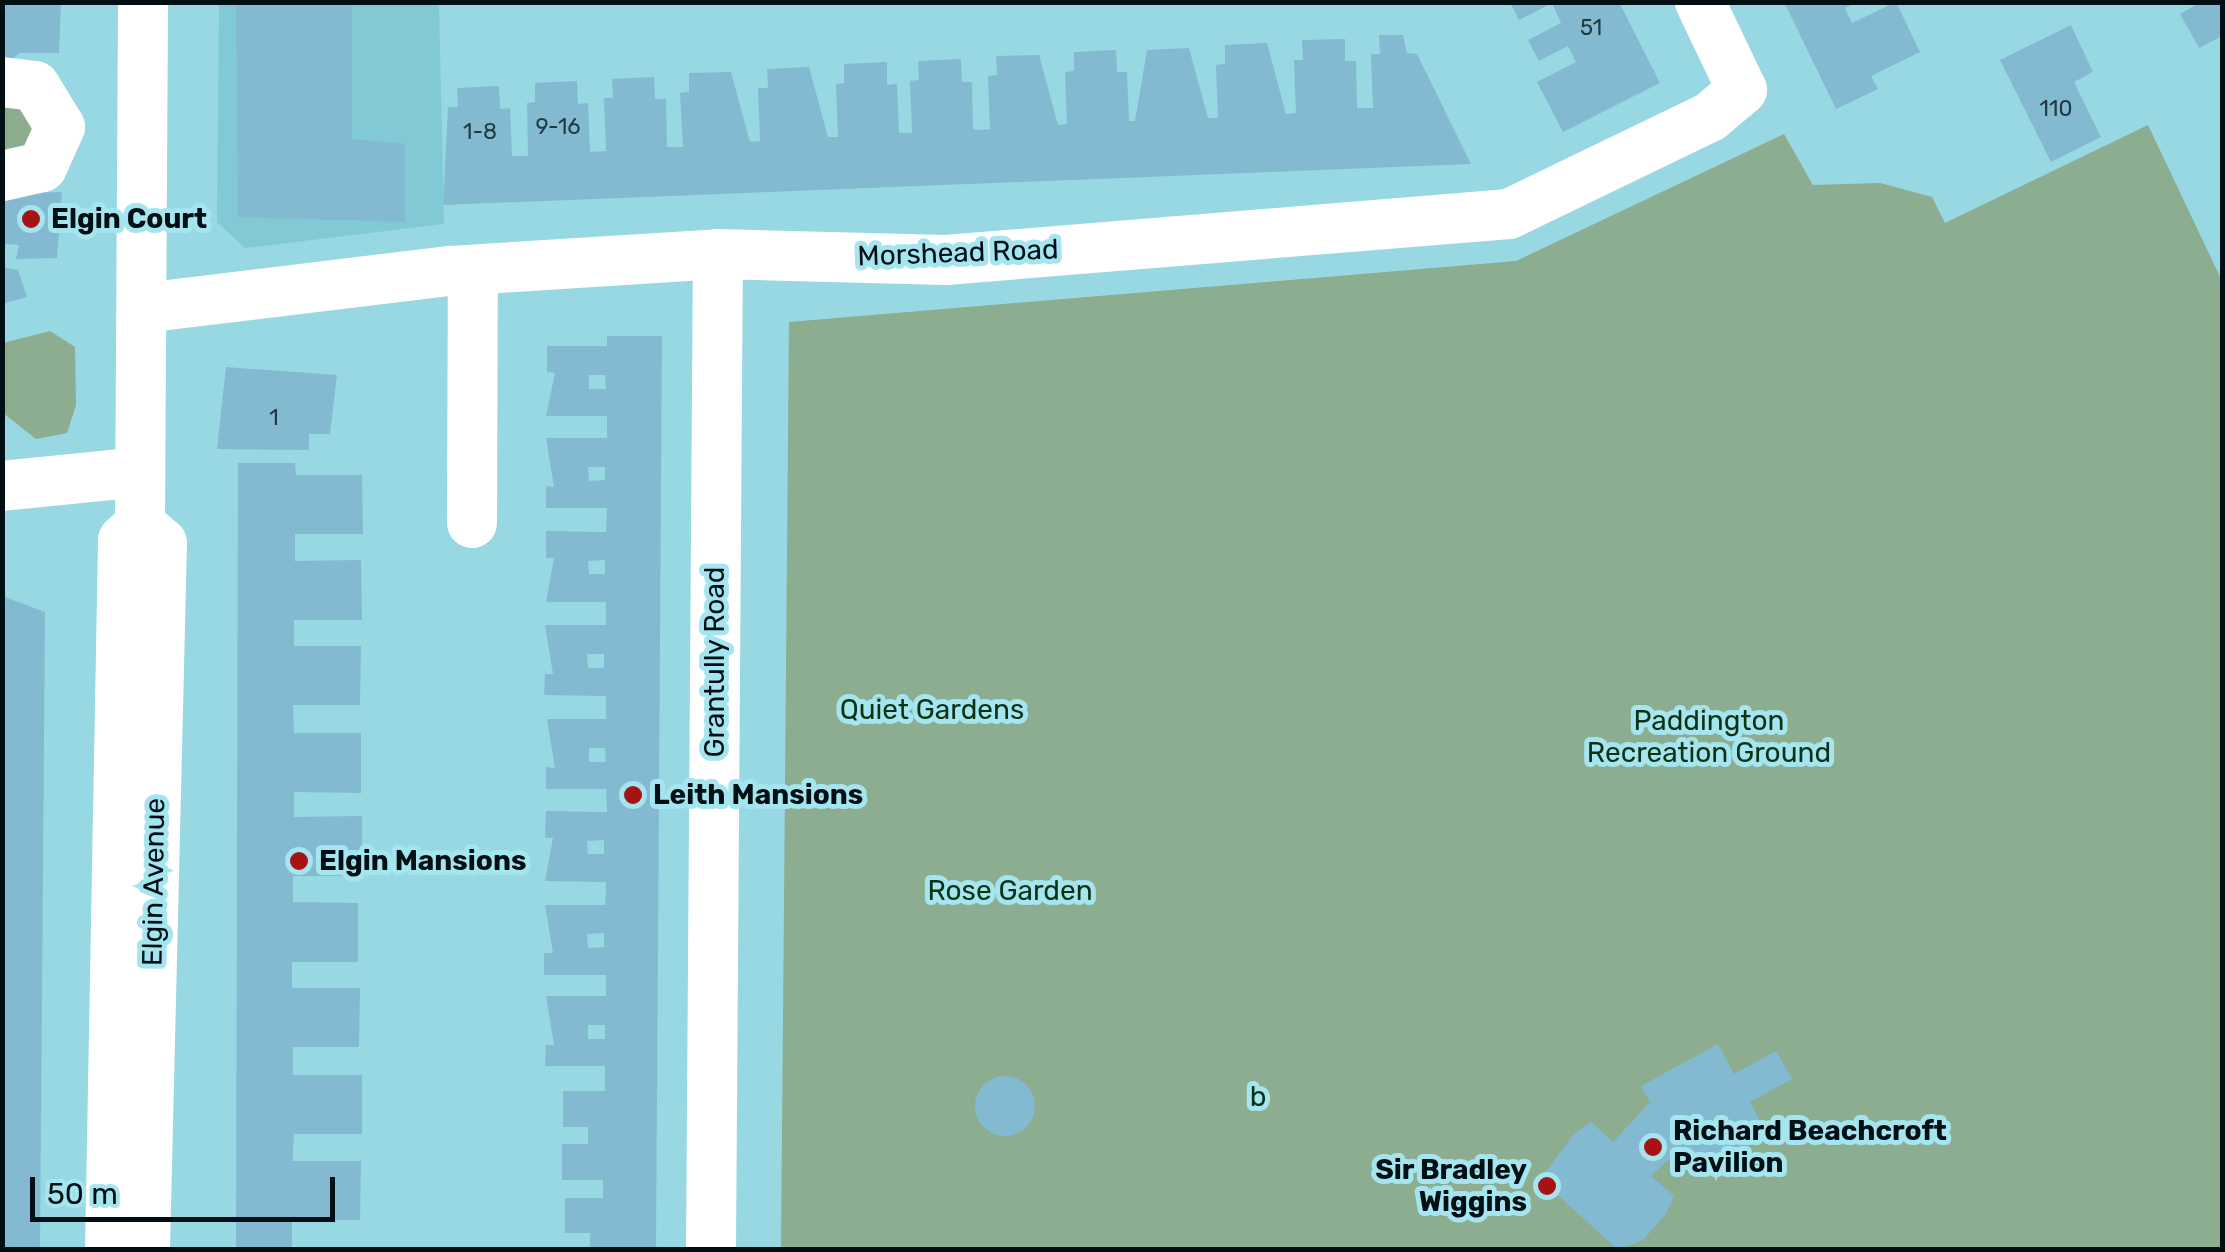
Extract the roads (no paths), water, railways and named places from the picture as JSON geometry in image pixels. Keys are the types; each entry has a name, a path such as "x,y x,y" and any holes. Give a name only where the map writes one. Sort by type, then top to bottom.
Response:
{"street":[{"name":"Elgin Avenue","path":"110,1250 123,540 140,524 143,2"},
{"name":"Morshead Road","path":"143,308 473,270 718,254 946,260 1509,214 1710,117 1742,90 1700,2"},
{"path":"2,82 35,86 60,127"},
{"path":"60,127 140,127"},
{"path":"2,176 42,167 60,127"},
{"name":"Grantully Road","path":"711,1250 718,254"},
{"path":"472,523 473,270"},
{"path":"7,479 140,472"},
{"name":"Elgin Avenue","path":"140,524 162,543 145,1250"}],"place":[{"name":"Elgin Court","path":"31,219"},
{"name":"Leith Mansions","path":"633,795"},
{"name":"Elgin Mansions","path":"299,861"},
{"name":"Richard Beachcroft Pavilion","path":"1653,1147"},
{"name":"Sir Bradley Wiggins","path":"1547,1186"}],"park label":[{"name":"Quiet Gardens","path":"932,710"},
{"name":"Paddington Recreation Ground","path":"1709,737"},
{"name":"Rose Garden","path":"1010,891"},
{"name":"b","path":"1258,1097"}]}
